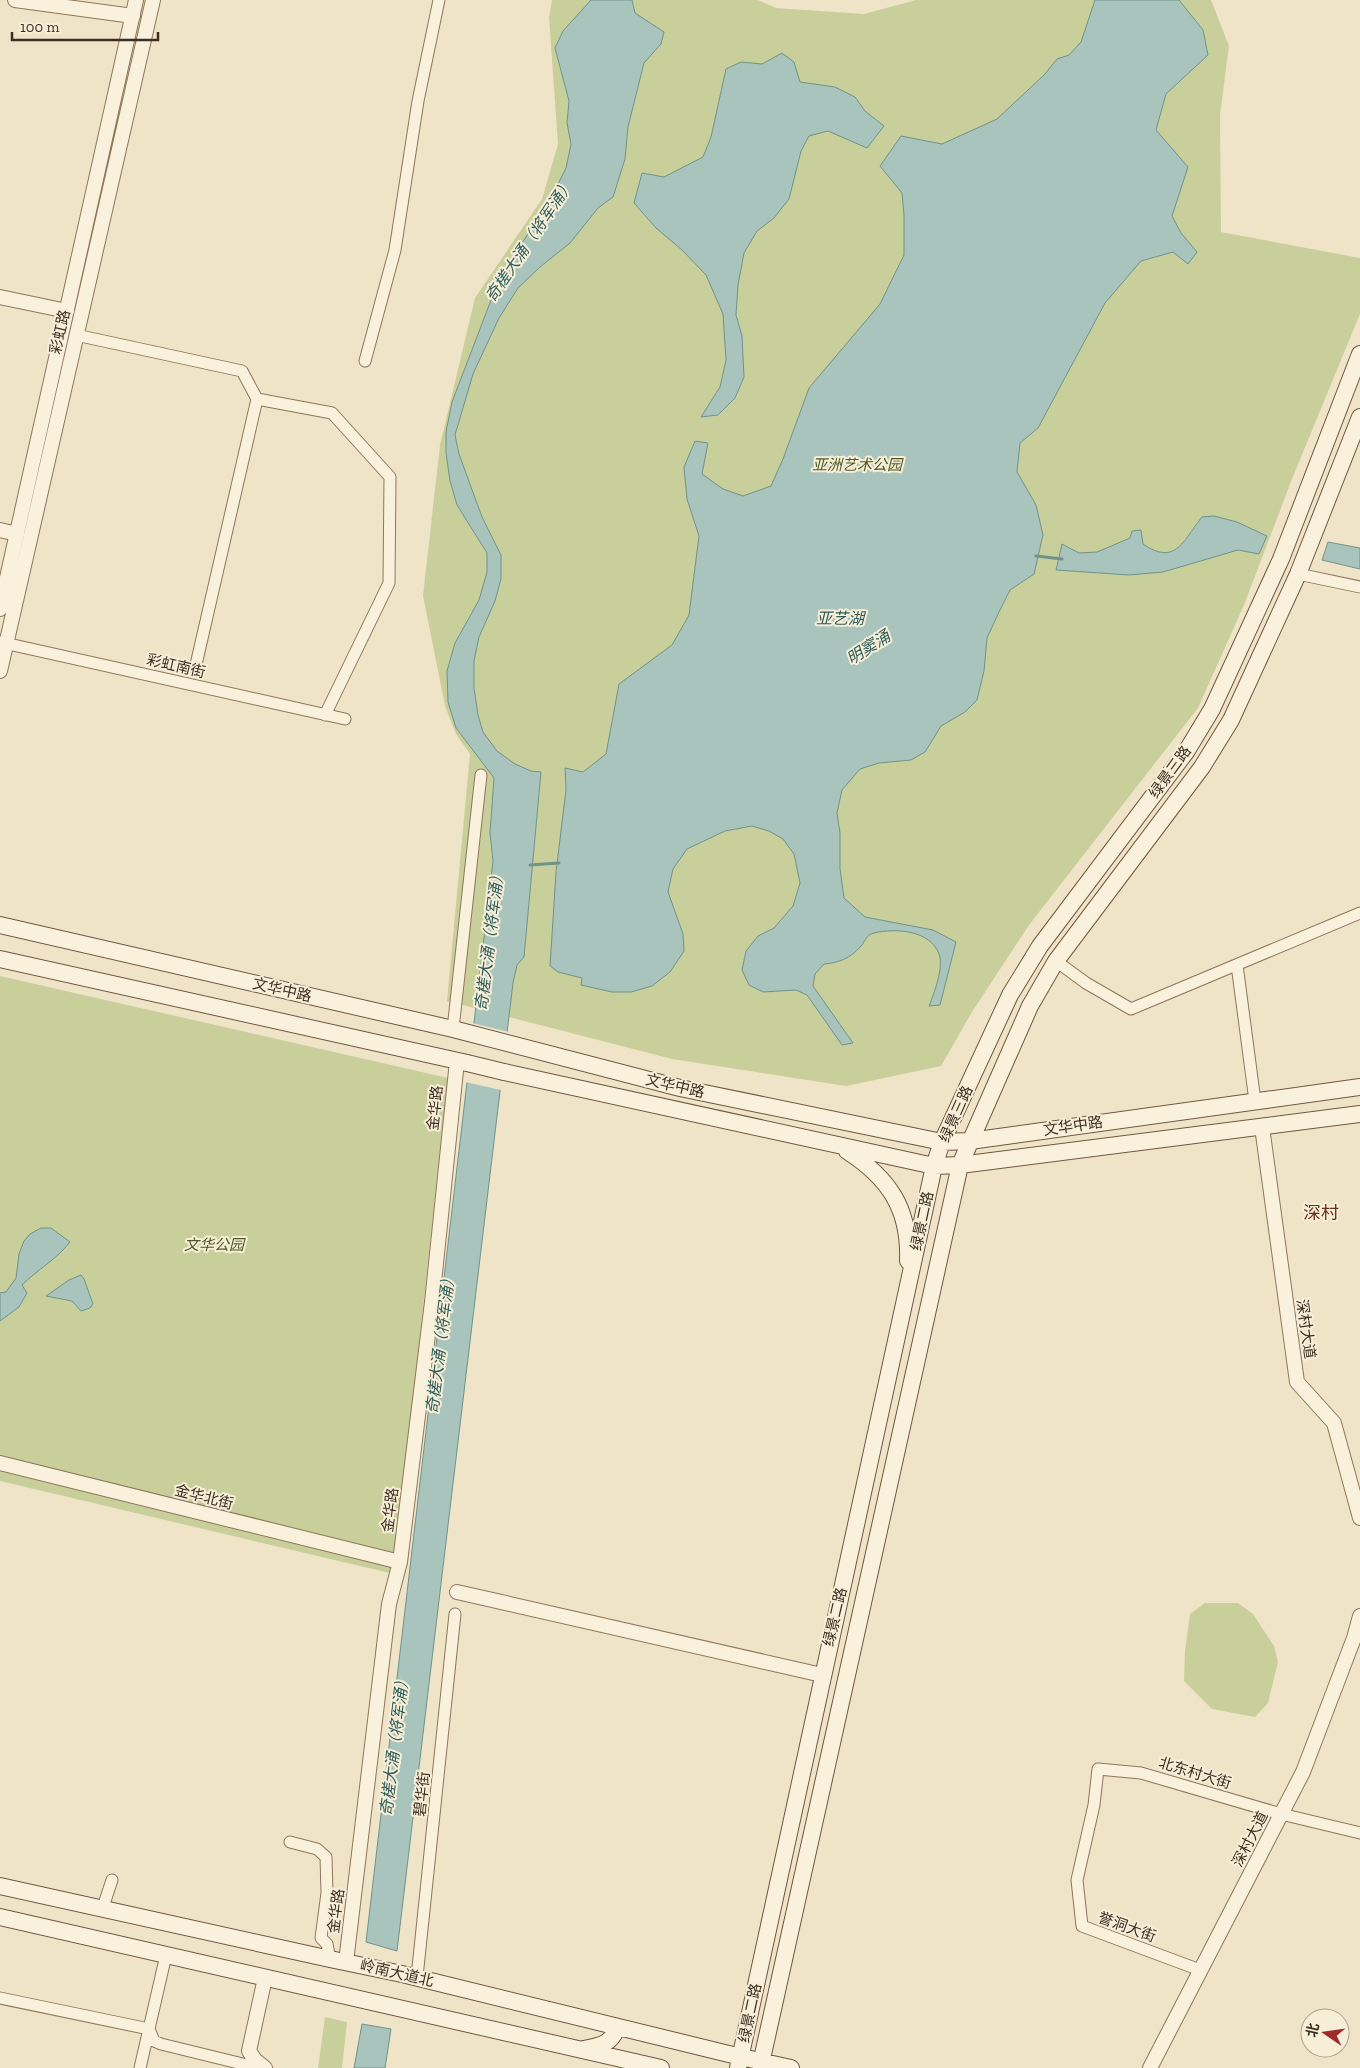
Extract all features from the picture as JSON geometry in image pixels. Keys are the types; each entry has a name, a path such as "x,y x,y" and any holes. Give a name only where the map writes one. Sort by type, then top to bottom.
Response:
{"main road":[{"name":"绿景三路","path":"934,1166 942,1142 1010,995 1040,946 1186,752 1212,709 1281,559 1360,354"},
{"name":"绿景三路","path":"960,1165 1030,1006 1056,961 1202,767 1231,720 1298,574 1360,417"},
{"name":"文华中路","path":"0,925 453,1029 680,1088 942,1142 970,1141 1360,1087"},
{"name":"文华中路","path":"0,959 934,1166 960,1165 1360,1114"},
{"path":"837,1144 866,1163 888,1185 903,1215 908,1251 906,1295"},
{"name":"绿景二路","path":"761,2065 960,1165"},
{"name":"绿景二路","path":"740,2063 822,1675 934,1166"},
{"name":"岭南大道北","path":"0,1886 102,1910 417,1977 617,2027 740,2063 792,2068"},
{"path":"0,1917 661,2068"},
{"path":"582,2050 598,2047 608,2042 614,2037 617,2027"}],"street":[{"path":"14,0 133,16"},
{"name":"彩虹路","path":"0,609 136,0"},
{"name":"彩虹路","path":"0,671 3,643 154,0"},
{"path":"366,362 395,250 418,101 439,0"},
{"path":"0,297 67,311"},
{"path":"76,335 242,371 257,399 195,669"},
{"path":"257,399 332,413 390,477 389,583 325,714"},
{"path":"0,530 17,534"},
{"path":"1298,574 1360,587"},
{"name":"彩虹南街","path":"3,643 345,719"},
{"path":"453,1029 481,775"},
{"path":"1056,961 1086,983 1131,1009 1360,913"},
{"path":"1236,965 1255,1101"},
{"name":"金华路","path":"346,1962 389,1604 400,1562 462,1062"},
{"name":"深村大道","path":"1262,1127 1297,1382 1334,1423 1360,1518"},
{"name":"金华北街","path":"0,1463 400,1562"},
{"path":"457,1592 822,1675"},
{"name":"碧华街","path":"417,1977 455,1614"},
{"name":"深村大道","path":"1150,2068 1303,1772 1354,1638 1360,1616"},
{"name":"北东村大街","path":"1098,1768 1141,1772 1281,1814 1360,1833"},
{"name":"誉洞大街","path":"1098,1768 1094,1805 1076,1880 1082,1926 1200,1970"},
{"path":"290,1842 317,1849 326,1857 327,1893 321,1938 327,1944 330,1959"},
{"path":"102,1910 112,1880"},
{"path":"140,2068 166,1955"},
{"path":"261,2065 249,2051 265,1978"},
{"path":"0,1998 149,2029"},
{"path":"149,2029 154,2041 160,2044 251,2066 261,2065"}],"green space":[{"name":"亚洲艺术公园","path":"552,0 758,0 776,8 864,14 916,0 1211,0 1229,46 1220,115 1221,232 1360,258 1360,314 1292,479 1244,605 1198,708 1029,925 972,1012 941,1066 846,1086 672,1059 447,1001 470,754 456,734 445,706 423,596 440,445 475,298 542,199 558,144 549,17"},
{"name":"文华公园","path":"0,976 448,1078 394,1574 0,1481"},
{"path":"1205,1603 1238,1603 1253,1614 1274,1646 1278,1662 1268,1703 1255,1717 1212,1709 1184,1681 1185,1650 1190,1614"},
{"path":"325,2017 347,2022 342,2068 318,2068"}],"water":[{"name":"奇槎大涌（将军涌）","path":"591,0 632,0 635,13 664,32 661,44 644,63 628,127 625,159 613,197 598,208 570,243 518,288 499,318 473,374 455,435 459,454 482,517 501,555 501,579 495,601 479,637 474,661 474,688 478,715 483,732 497,751 515,764 531,771 541,772 524,957 517,965 513,983 397,1951 366,1942 493,861 490,833 494,778 456,728 448,702 447,671 455,643 479,600 487,572 487,553 457,505 450,481 446,453 446,432 452,402 493,295 509,262 547,206 566,168 571,144 567,123 569,101 555,48 563,31"},
{"name":"亚艺湖","path":"1095,0 1179,0 1203,30 1208,55 1166,94 1156,130 1188,167 1172,216 1181,233 1197,252 1188,264 1173,252 1141,261 1105,303 1038,428 1020,443 1017,472 1036,505 1043,535 1034,574 1010,590 987,638 984,671 977,700 965,712 941,726 925,752 911,760 879,763 860,769 842,790 837,813 840,833 840,869 844,898 865,917 933,930 956,942 940,1005 929,1006 936,988 940,966 939,954 935,946 920,935 902,931 883,931 871,934 849,957 824,964 815,974 813,986 853,1043 842,1045 807,995 796,990 763,992 749,985 742,970 746,951 758,936 774,928 793,906 800,883 794,854 783,839 769,831 752,826 725,831 687,849 673,869 668,892 683,934 684,951 670,972 652,986 631,992 612,992 581,985 582,978 558,972 550,966 556,872 566,790 565,768 583,772 606,754 619,684 672,645 689,615 699,536 687,499 684,467 695,441 708,443 702,474 723,489 743,496 771,486 809,388 880,304 904,255 902,193 880,166 901,136 942,144 997,119 1044,75 1057,59 1069,55 1081,42"},
{"path":"782,53 794,62 800,82 835,87 855,97 865,111 884,126 867,148 828,131 809,136 801,151 789,199 774,218 757,231 744,253 738,285 736,315 742,336 744,377 735,398 718,415 701,417 720,387 726,360 723,314 706,275 682,250 656,228 634,203 642,173 664,177 703,157 711,137 726,69 741,62 762,64"},
{"path":"1214,516 1237,522 1267,536 1259,554 1238,550 1163,572 1129,575 1056,570 1062,544 1079,553 1097,552 1130,538 1132,531 1141,530 1143,544 1164,553 1178,547 1202,517"},
{"path":"1328,542 1360,548 1360,569 1322,560"},
{"path":"41,1228 51,1228 70,1242 59,1254 22,1285 27,1293 19,1307 0,1321 0,1293 6,1292 16,1278 19,1254 24,1241 30,1234"},
{"path":"81,1275 93,1304 90,1308 81,1311 72,1301 46,1296 69,1280"},
{"path":"362,2024 391,2029 385,2068 354,2068"}],"pier":[{"path":"472,1023 509,1032 501,1090 465,1082"}],"waterway":[{"name":"明窦涌","path":"1036,556 1062,559"},
{"name":"明窦涌","path":"530,865 559,863"}],"district":[{"name":"深村","path":"1321,1213"}]}
